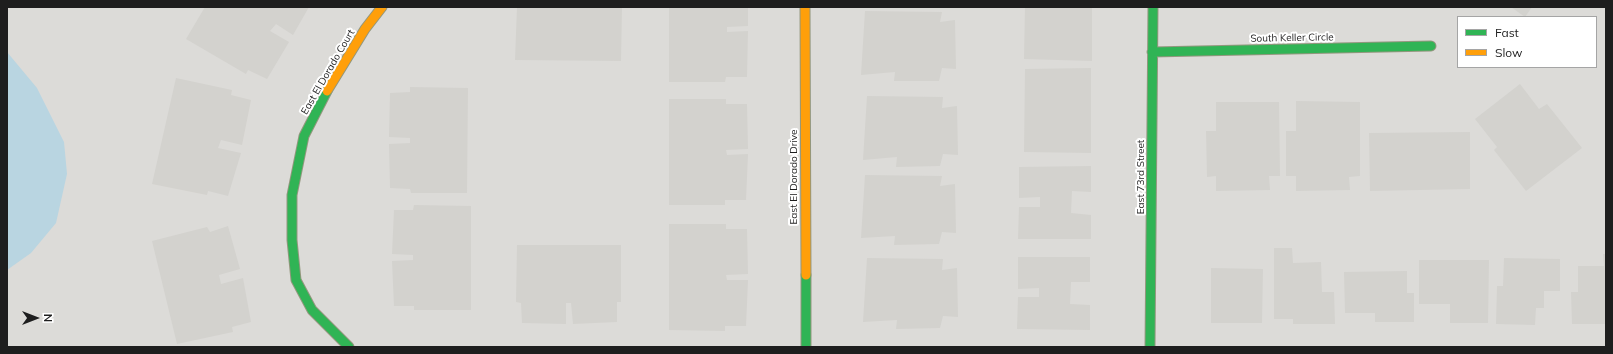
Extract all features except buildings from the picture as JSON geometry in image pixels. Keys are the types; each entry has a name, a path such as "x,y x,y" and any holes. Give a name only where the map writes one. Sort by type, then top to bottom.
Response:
{"street":[{"name":"East El Dorado Court","path":"349,347 312,310 296,280 292,240 292,195 304,136 322,99 365,29 382,7"},
{"name":"East El Dorado Drive","path":"805,7 806,347"},
{"name":"East 73rd Street","path":"1150,347 1153,7"},
{"name":"South Keller Circle","path":"1152,52 1431,46"}],"shaded area":[{"path":"7,7 1606,7 1606,347 7,347"}],"water":[{"path":"7,52 37,88 64,142 67,174 56,223 31,253 7,270"}],"traffic: fast":[{"path":"1150,347 1153,7"},
{"path":"1152,52 1431,46"},
{"path":"327,91 304,136 292,195 292,240 296,280 312,310 349,347"},
{"path":"806,275 806,347"}],"traffic: slow":[{"path":"327,91 365,29 382,7"},
{"path":"805,7 806,275"}]}
